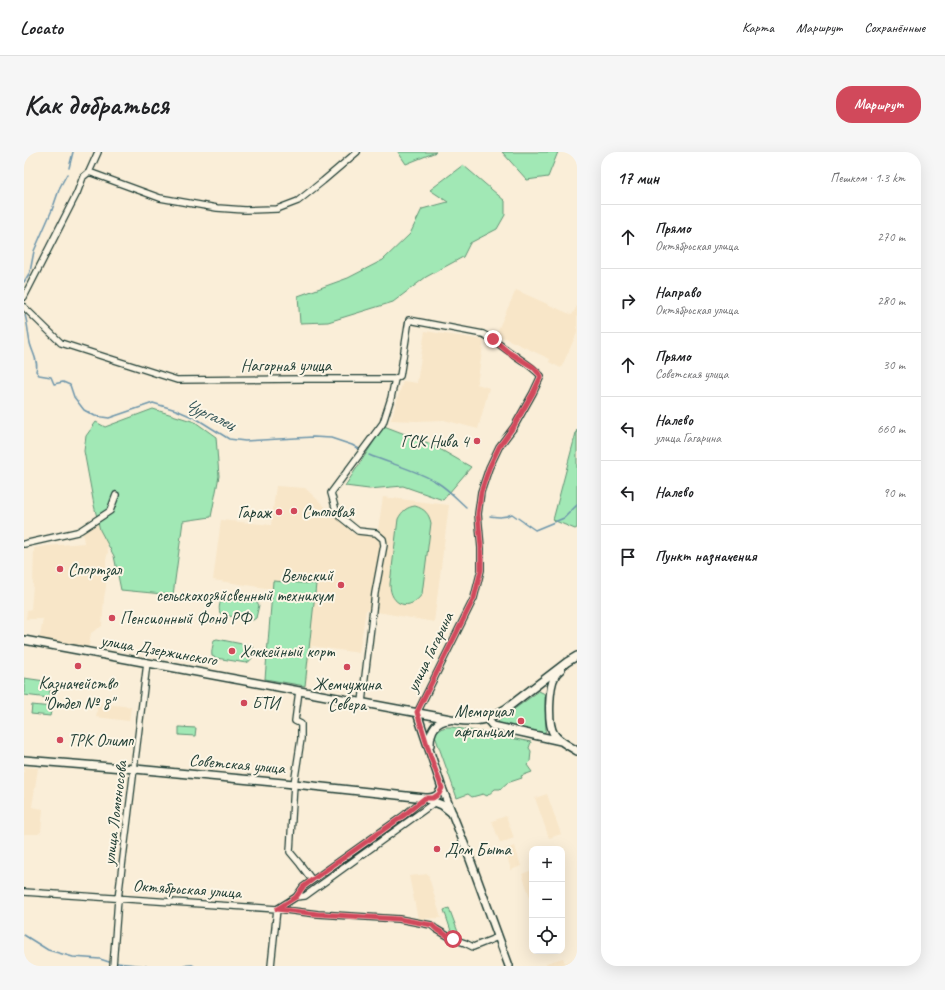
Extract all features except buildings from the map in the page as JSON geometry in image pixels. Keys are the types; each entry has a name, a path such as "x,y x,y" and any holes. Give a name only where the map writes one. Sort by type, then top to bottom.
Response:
{"main road":[{"name":"улица Дзержинского","path":"24,640 456,720 471,721 487,719 507,708 566,662 577,656"},
{"path":"566,662 554,676 551,686 549,713 554,734 561,741 577,750"},
{"name":"улица Гагарина","path":"417,712 430,755 509,966"},
{"path":"422,728 426,717 430,715"},
{"path":"487,719 493,726 561,741"},
{"path":"430,755 430,736 433,729 438,724 445,721 456,720"},
{"name":"Советская улица","path":"24,760 294,784 425,798 447,808 452,813"},
{"path":"425,798 433,798 439,794 442,788"}],"street":[{"path":"24,297 77,193 83,177 89,172 98,152"},
{"path":"89,172 160,198 238,210 277,209 298,201 357,152"},
{"name":"Нагорная улица","path":"24,307 61,343 177,380 303,378 395,379"},
{"name":"улица Гагарина","path":"395,379 400,376 409,320 484,334 493,339 508,352 533,367 541,376 514,426 499,447 489,468 481,492 478,514 481,570 474,598 417,712"},
{"path":"362,702 375,593 384,545 383,539 376,532 358,531 337,514 331,493 383,423 395,379"},
{"path":"24,544 81,530 110,511 116,495"},
{"name":"улица Ломоносова","path":"113,966 118,899 148,663"},
{"path":"299,691 295,721 301,724 301,739 294,784 290,852 312,880"},
{"path":"271,966 277,909 296,897 303,887 312,880 403,816 425,798"},
{"path":"296,897 305,896 435,802"},
{"name":"Октябрьская улица","path":"24,892 277,909 318,914 399,919 432,925 453,939 473,947 498,937"}],"shaded area":[{"path":"516,290 572,315 577,306 577,333 561,368 549,362 550,359 496,334"},
{"path":"425,331 484,340 477,384 489,388 478,429 444,420 391,420 403,381 417,383"},
{"name":"Вельский сельскохозяйсвенный техникум","path":"276,486 305,488 354,534 377,536 383,497 449,505 434,622 366,610 359,653 312,646 306,686 266,678 273,589 213,580 221,520 271,525"},
{"path":"104,520 108,552 106,560 106,587 102,626 91,633 88,651 39,642 43,619 26,619 27,610 31,609 34,548 84,543 82,530"},
{"path":"98,703 131,707 129,721 96,717"},
{"path":"24,767 38,768 32,807 43,809 41,832 38,834 24,834"},
{"path":"547,794 561,834 549,838 535,798"},
{"path":"506,816 514,838 500,843 492,821"},
{"path":"515,846 521,866 511,870 505,849"},
{"path":"529,871 529,894 522,874"},
{"path":"428,874 441,918 418,919 409,876"},
{"path":"563,958 565,963 577,958 577,966 547,966 546,963"}],"green space":[{"path":"398,152 436,152 406,164"},
{"path":"502,152 558,152 548,177 527,180"},
{"path":"463,165 505,201 505,215 497,229 470,243 463,257 426,277 393,302 328,322 300,323 298,296 348,278 383,260 410,234 422,209 448,202 430,190"},
{"path":"153,409 195,422 216,437 219,476 211,517 183,521 173,595 121,590 114,556 100,530 84,451 86,436 96,422 105,427"},
{"path":"384,426 431,444 471,467 443,500 403,486 369,489 345,486"},
{"path":"577,429 577,528 575,529 553,520"},
{"path":"415,506 426,512 431,523 422,594 417,600 407,605 397,602 393,597 390,584 398,519 405,510"},
{"path":"273,581 316,584 305,686 265,679"},
{"name":"Хоккейный корт","path":"225,596 256,601 259,605 256,618 253,620 223,615 220,613 220,604"},
{"name":"Хоккейный корт","path":"217,639 252,646 252,658 246,663 212,656 214,640"},
{"path":"24,678 45,681 44,688 50,689 49,698 24,695"},
{"path":"539,691 545,694 546,731 542,734 500,726 498,721"},
{"path":"32,705 52,707 50,716 31,714"},
{"path":"179,727 196,728 195,736 179,735"},
{"path":"447,727 505,736 531,742 529,748 531,751 530,762 527,765 532,772 521,776 522,778 507,783 500,789 495,789 487,796 483,794 472,797 468,794 457,798 435,736 437,732"},
{"path":"449,908 458,932 452,934 444,910"}],"waterway":[{"name":"Чургалец","path":"24,153 30,152"},
{"name":"Чургалец","path":"69,168 73,152"},
{"name":"Чургалец","path":"24,282 30,272 34,251 52,210 60,187 67,174"},
{"name":"Чургалец","path":"25,315 30,343 36,361 36,371 39,375 51,377 54,384 63,382 70,385 74,397 84,410 95,416 109,418 153,403 176,410 197,419 229,439 245,441 313,437 331,438 352,445 361,450"},
{"name":"Чургалец","path":"369,455 430,478 445,488 466,507"},
{"name":"Чургалец","path":"490,516 504,517 512,514 535,530 564,518 577,505"},
{"path":"24,935 48,950 73,957 100,959 109,962"},
{"path":"117,963 146,966"},
{"path":"178,966 194,966"}],"place":[{"name":"ГСК Нива 4","path":"477,441"},
{"name":"Столовая","path":"294,511"},
{"name":"Гараж","path":"279,512"},
{"name":"Спортзал","path":"60,569"},
{"name":"Вельский сельскохозяйсвенный техникум","path":"341,585"},
{"name":"Пенсионный Фонд РФ","path":"112,618"},
{"name":"Хоккейный корт","path":"232,651"},
{"name":"Казначейство \"Отдел № 8\"","path":"78,666"},
{"name":"Жемчужина Севера","path":"347,667"},
{"name":"БТИ","path":"244,703"},
{"name":"Мемориал афганцам","path":"521,721"},
{"name":"ТРК Олимп","path":"60,740"},
{"name":"Дом Быта","path":"437,849"}],"route":[{"path":"453,939 432,925 399,919 318,914 277,909 296,897 303,887 312,880 403,816 425,798 433,798 439,794 442,788 417,712 474,598 481,570 478,514 481,492 489,468 499,447 514,426 541,376 533,367 508,352 493,339"}]}
